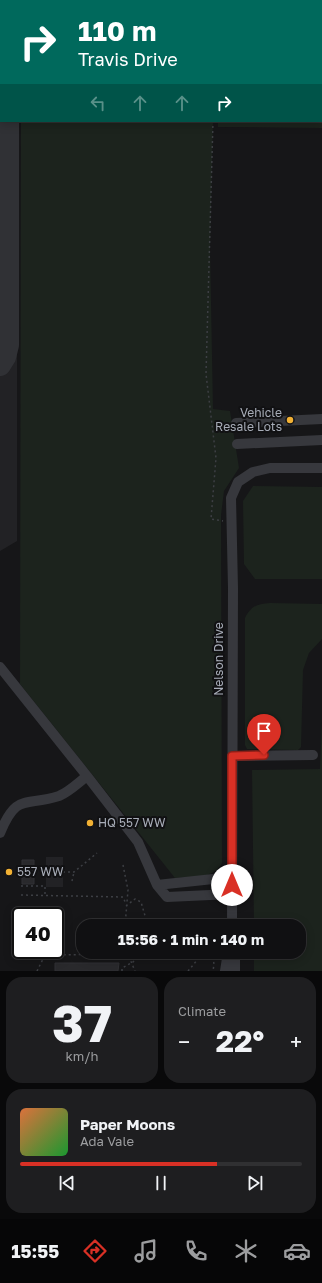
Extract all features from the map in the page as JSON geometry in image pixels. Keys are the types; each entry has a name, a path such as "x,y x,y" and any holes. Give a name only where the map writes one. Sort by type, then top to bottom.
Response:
{"street":[{"path":"236,423 322,419"},
{"path":"237,444 322,440"},
{"name":"Nelson Drive","path":"232,919 233,588 230,502 238,482 246,475 270,468 322,468"},
{"path":"0,667 138,842 157,885 167,897 232,894"},
{"path":"232,756 313,755"},
{"path":"0,833 12,809 20,804 60,795 87,776"},
{"path":"157,885 232,877"},
{"path":"225,971 227,959"},
{"path":"235,959 235,971"}],"path":[{"path":"213,122 206,374 216,458 211,519 230,522"},
{"path":"72,881 74,872 97,853"},
{"path":"123,866 128,890 125,919"},
{"path":"63,872 74,872"},
{"path":"21,886 45,886 45,896"},
{"path":"21,895 123,897 126,905"},
{"path":"126,905 135,899 141,902 146,919"},
{"path":"37,971 43,959 52,955 76,955"},
{"path":"130,959 135,971"},
{"path":"122,971 122,968 132,963 136,959"},
{"path":"188,971 198,959"},
{"path":"213,959 213,971"}],"shaded area":[{"path":"0,122 17,122 17,541 0,551"},
{"path":"21,122 213,122 210,248 213,409 230,411 239,468 224,491 221,515 222,863 218,868 208,875 175,878 20,684"},
{"path":"218,122 322,122 322,128 218,127"},
{"path":"253,486 322,487 322,579 255,579 244,564 243,501"},
{"path":"270,603 322,604 322,639 309,653 303,670 301,747 298,750 247,749 245,745 245,618 255,606"},
{"path":"322,722 322,971 254,971 254,959 306,959 306,919 254,919 252,770 320,769"},
{"path":"46,857 63,857 63,887 46,887"}],"building":[{"path":"22,860 34,860 34,884 22,884"},
{"path":"55,963 119,963 118,971 55,971"}],"taxiway":[{"path":"0,365 5,357 8,345 8,122"}],"place":[{"name":"Vehicle Resale Lots","path":"290,420"},
{"name":"HQ 557 WW","path":"90,823"},
{"name":"557 WW","path":"9,872"}],"route":[{"path":"232,885 232,756 264,755"}]}
